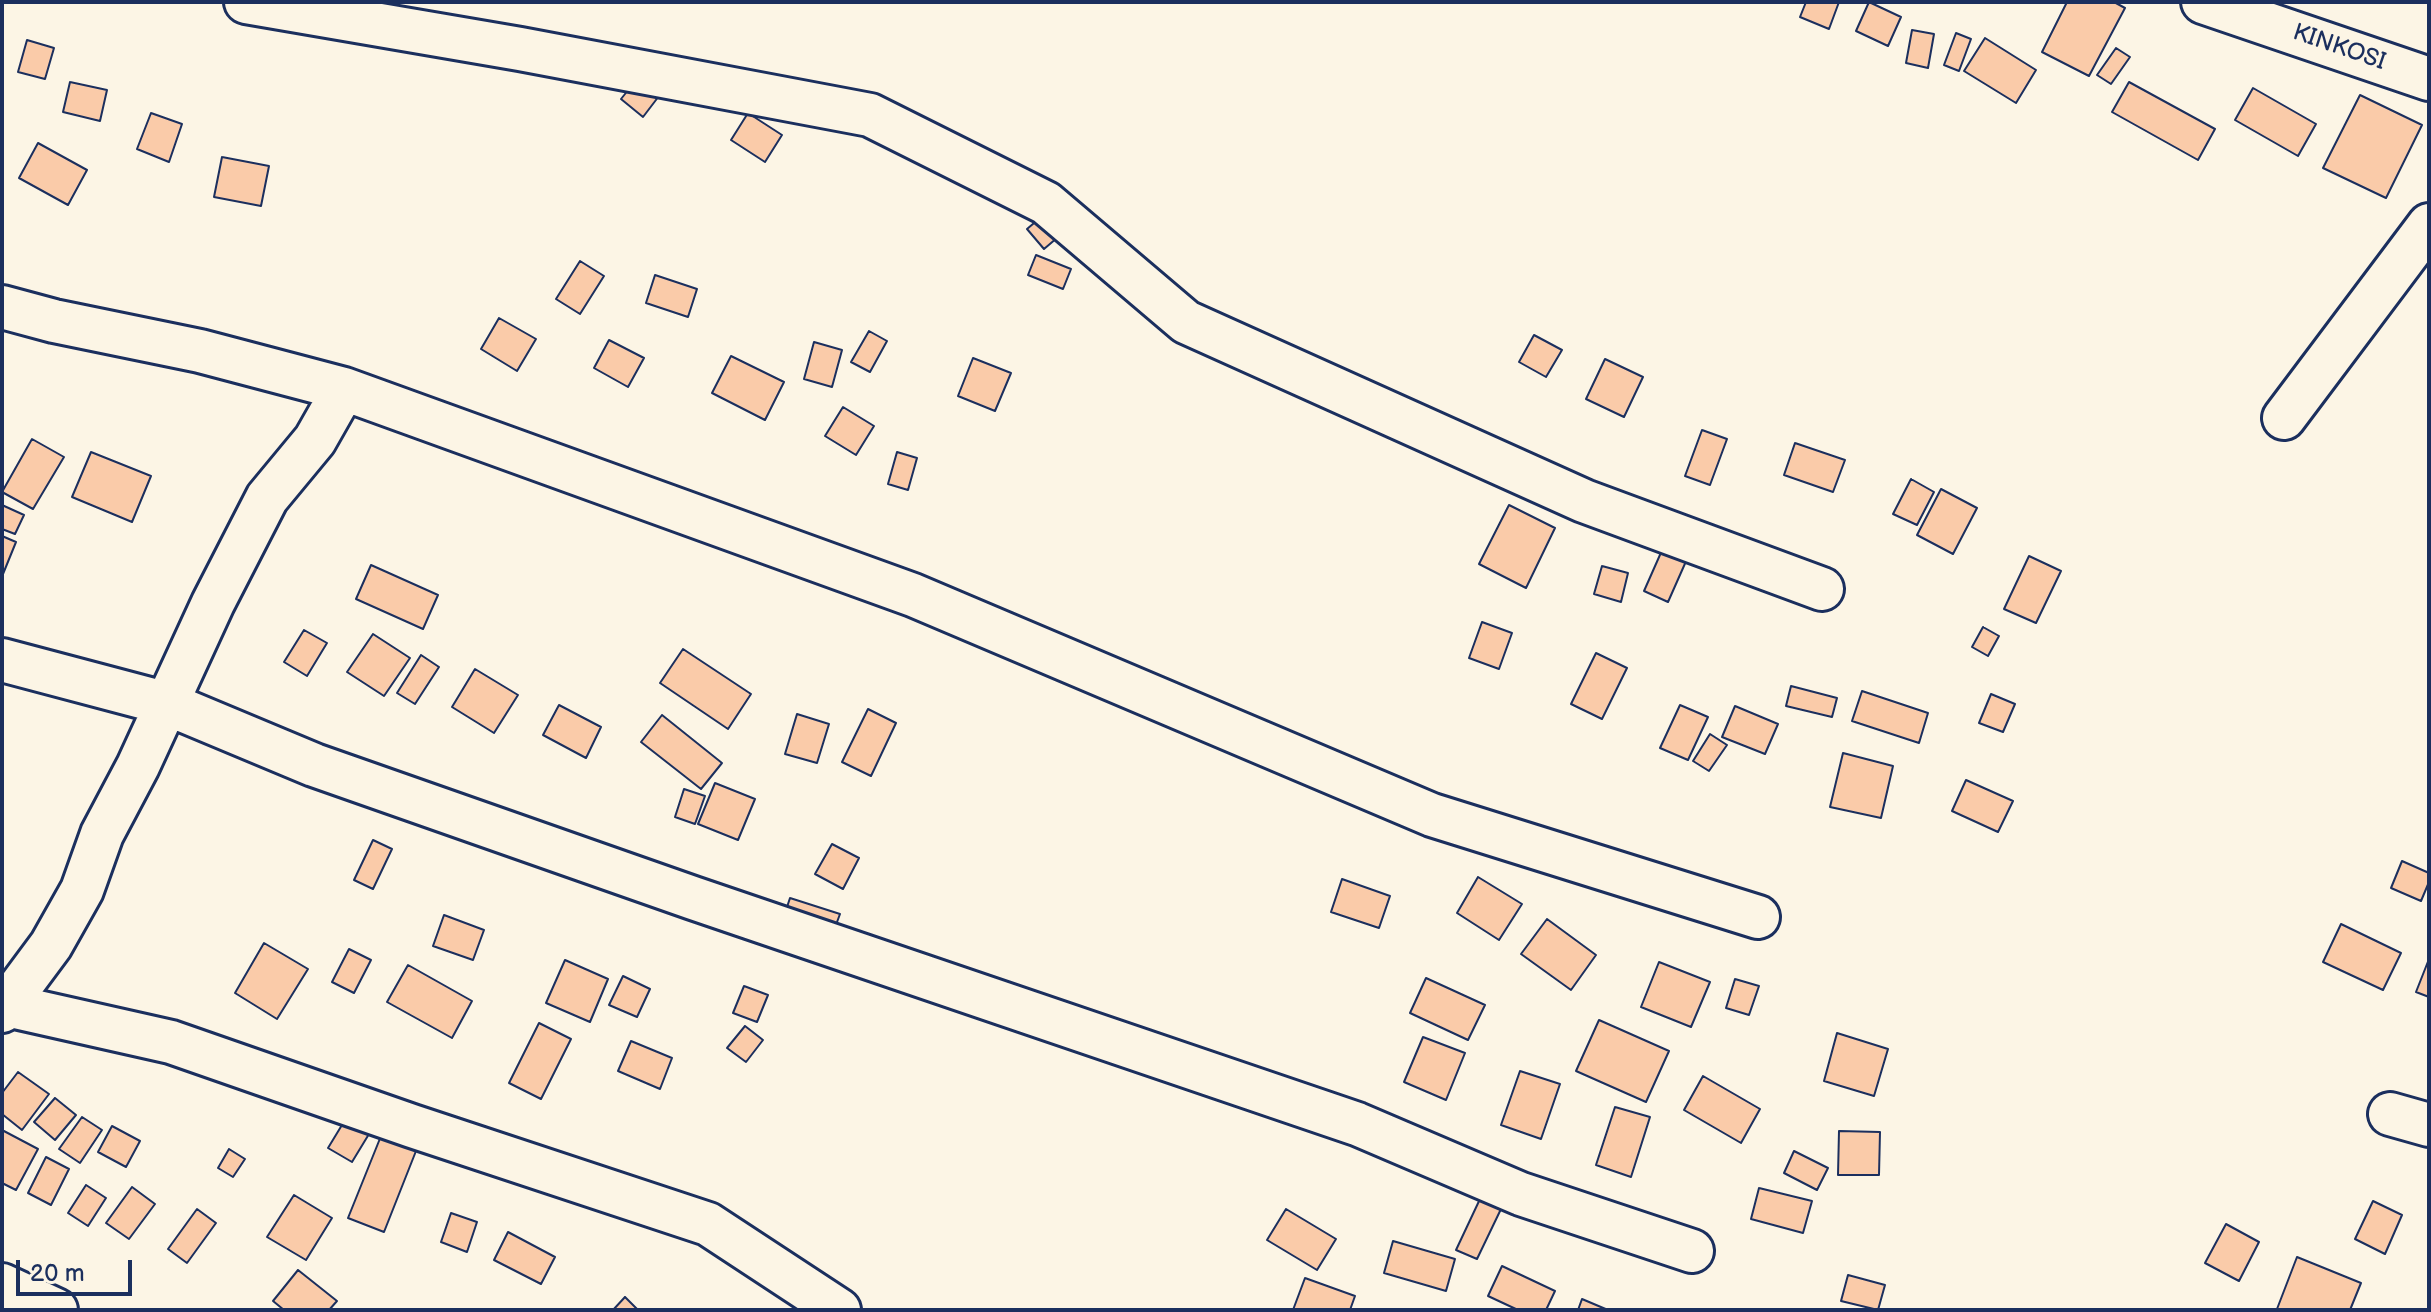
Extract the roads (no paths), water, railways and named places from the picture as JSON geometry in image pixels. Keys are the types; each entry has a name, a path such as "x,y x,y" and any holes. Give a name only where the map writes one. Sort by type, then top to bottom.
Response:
{"street":[{"path":"246,2 520,49 870,115 1046,203 1186,322 1584,501 1822,589"},
{"name":"KINKOSI","path":"2203,2 2429,79"},
{"path":"2284,418 2429,225"},
{"path":"2,307 200,351 344,389 913,595 1432,815 1758,917"},
{"path":"344,389 315,440 267,498 102,834 82,890 51,945 3,1007 171,1042 708,1224 839,1310"},
{"path":"2,660 168,704 314,765 693,898 1357,1124 1521,1194 1692,1251"},
{"path":"2,1285 56,1310"}]}
